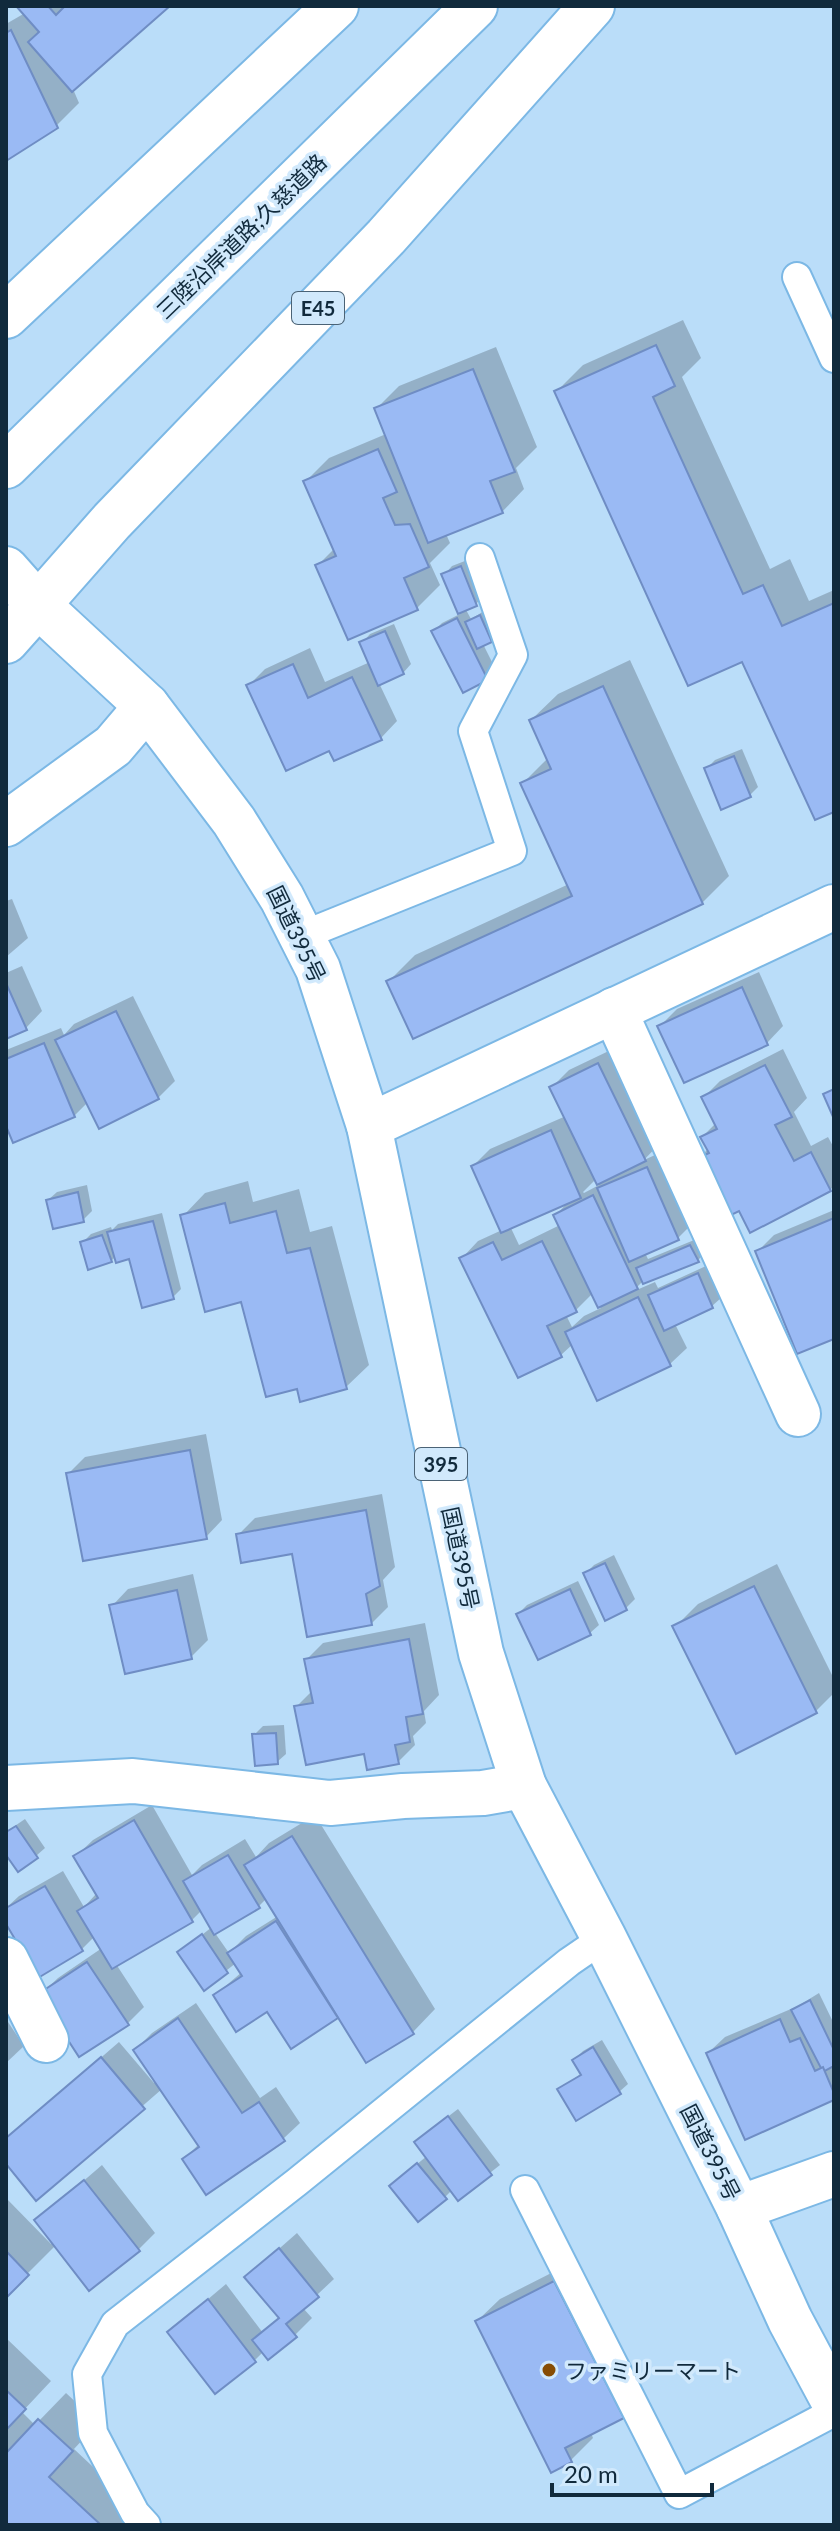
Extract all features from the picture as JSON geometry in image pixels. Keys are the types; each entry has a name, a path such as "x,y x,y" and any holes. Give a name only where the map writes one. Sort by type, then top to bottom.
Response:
{"main road":[{"path":"6,316 336,6"},
{"name":"三陸沿岸道路;久慈道路","path":"6,466 475,6"},
{"name":"E45","path":"38,605 112,521 386,237 592,6"},
{"name":"国道395号","path":"6,569 38,605 147,706 234,821 282,898 318,969 369,1126 481,1653 524,1786 604,1938 739,2208 790,2320 834,2402"},
{"path":"6,641 38,605"},
{"path":"6,824 113,746 147,706"},
{"path":"369,1126 834,907"},
{"path":"614,1010 798,1414"},
{"path":"6,1788 133,1781 330,1803 483,1793 524,1786"},
{"path":"6,1960 46,2040"},
{"path":"739,2208 834,2174"}],"lane":[{"path":"797,277 834,358"},
{"path":"301,936 512,851 473,731 513,655 480,558"},
{"path":"146,2525 135,2513 93,2433 87,2374 115,2324 297,2182 569,1962 604,1938"},
{"path":"525,2190 679,2494 834,2412"}],"building":[{"path":"16,6 48,6 56,15 65,6 170,6 72,92 28,42 39,32"},
{"path":"11,30 58,128 6,161 6,33"},
{"path":"656,345 675,386 653,397 743,594 763,585 782,626 834,603 834,812 815,820 742,662 688,686 554,391"},
{"path":"473,369 515,472 490,481 503,513 428,543 374,408"},
{"path":"378,449 397,492 383,498 395,525 410,524 429,567 404,578 418,610 348,640 315,565 336,556 303,481"},
{"path":"461,566 477,606 458,614 441,574"},
{"path":"480,615 492,642 477,649 465,622"},
{"path":"457,618 488,680 463,693 431,631"},
{"path":"385,631 404,674 378,686 359,642"},
{"path":"293,664 308,698 352,677 382,740 334,761 329,751 286,771 246,685"},
{"path":"603,686 703,904 413,1039 386,981 572,896 520,783 551,769 529,720"},
{"path":"734,756 751,797 721,810 704,768"},
{"path":"6,983 27,1030 6,1039"},
{"path":"742,987 768,1045 684,1083 657,1026"},
{"path":"116,1011 159,1099 99,1129 55,1040"},
{"path":"44,1043 75,1117 13,1143 6,1126 6,1059"},
{"path":"598,1063 646,1161 597,1185 549,1087"},
{"path":"765,1065 792,1117 775,1125 794,1161 811,1152 831,1191 750,1233 739,1211 723,1219 694,1160 709,1153 700,1137 717,1129 701,1097"},
{"path":"834,1089 834,1119 823,1094"},
{"path":"551,1130 581,1198 501,1233 471,1166"},
{"path":"647,1167 679,1240 629,1262 597,1188"},
{"path":"78,1192 84,1222 53,1229 46,1200"},
{"path":"593,1195 638,1289 598,1308 553,1215"},
{"path":"225,1203 230,1223 276,1211 287,1253 310,1248 347,1389 300,1402 297,1389 266,1397 241,1302 205,1312 180,1215"},
{"path":"834,1218 834,1339 797,1354 755,1251"},
{"path":"153,1221 174,1299 142,1308 129,1259 116,1263 107,1232"},
{"path":"102,1235 112,1262 88,1270 80,1242"},
{"path":"542,1241 577,1312 547,1326 562,1357 518,1378 459,1258 493,1242 502,1260"},
{"path":"690,1245 699,1262 643,1284 636,1268"},
{"path":"698,1273 713,1308 664,1331 648,1295"},
{"path":"638,1297 671,1366 597,1401 565,1332"},
{"path":"190,1450 207,1539 83,1561 66,1473"},
{"path":"366,1510 380,1586 366,1594 372,1625 307,1637 292,1554 241,1563 236,1534"},
{"path":"605,1563 627,1610 605,1621 583,1573"},
{"path":"754,1586 817,1713 736,1754 672,1626"},
{"path":"570,1589 591,1635 538,1660 516,1614"},
{"path":"177,1590 192,1659 125,1674 109,1605"},
{"path":"409,1639 423,1714 406,1717 410,1742 395,1745 399,1764 367,1770 364,1754 306,1765 294,1706 313,1703 304,1659"},
{"path":"276,1733 278,1764 255,1766 252,1734"},
{"path":"134,1820 193,1922 112,1969 77,1911 98,1898 73,1856"},
{"path":"16,1826 38,1858 18,1872 6,1855 6,1832"},
{"path":"292,1836 414,2034 366,2063 244,1865"},
{"path":"228,1855 260,1908 214,1935 183,1881"},
{"path":"45,1886 83,1951 38,1978 6,1924 6,1908"},
{"path":"276,1921 338,2018 291,2049 267,2012 236,2032 213,1995 242,1976 227,1953"},
{"path":"202,1934 228,1973 204,1991 177,1952"},
{"path":"87,1962 129,2025 79,2057 38,1994"},
{"path":"810,2000 834,2050 834,2066 823,2072 791,2010"},
{"path":"178,2018 242,2113 259,2102 285,2141 206,2195 182,2159 199,2147 133,2050"},
{"path":"780,2019 790,2042 800,2038 815,2071 823,2067 834,2100 745,2140 706,2053"},
{"path":"593,2047 621,2094 576,2121 557,2089 581,2075 572,2060"},
{"path":"101,2057 145,2109 36,2201 6,2164 6,2138"},
{"path":"448,2116 492,2175 458,2201 414,2142"},
{"path":"417,2163 447,2199 418,2222 389,2186"},
{"path":"84,2180 140,2251 89,2291 34,2220"},
{"path":"279,2248 319,2297 286,2324 297,2337 268,2360 252,2340 279,2318 244,2277"},
{"path":"6,2251 29,2275 6,2298"},
{"name":"ファミリーマート","path":"554,2281 624,2418 565,2448 572,2462 551,2473 475,2321"},
{"path":"208,2299 256,2362 215,2394 167,2332"},
{"path":"6,2390 26,2409 6,2430"},
{"path":"38,2419 73,2451 49,2477 101,2525 6,2525 6,2449 8,2451"}],"place":[{"name":"ファミリーマート","path":"549,2370"}]}
